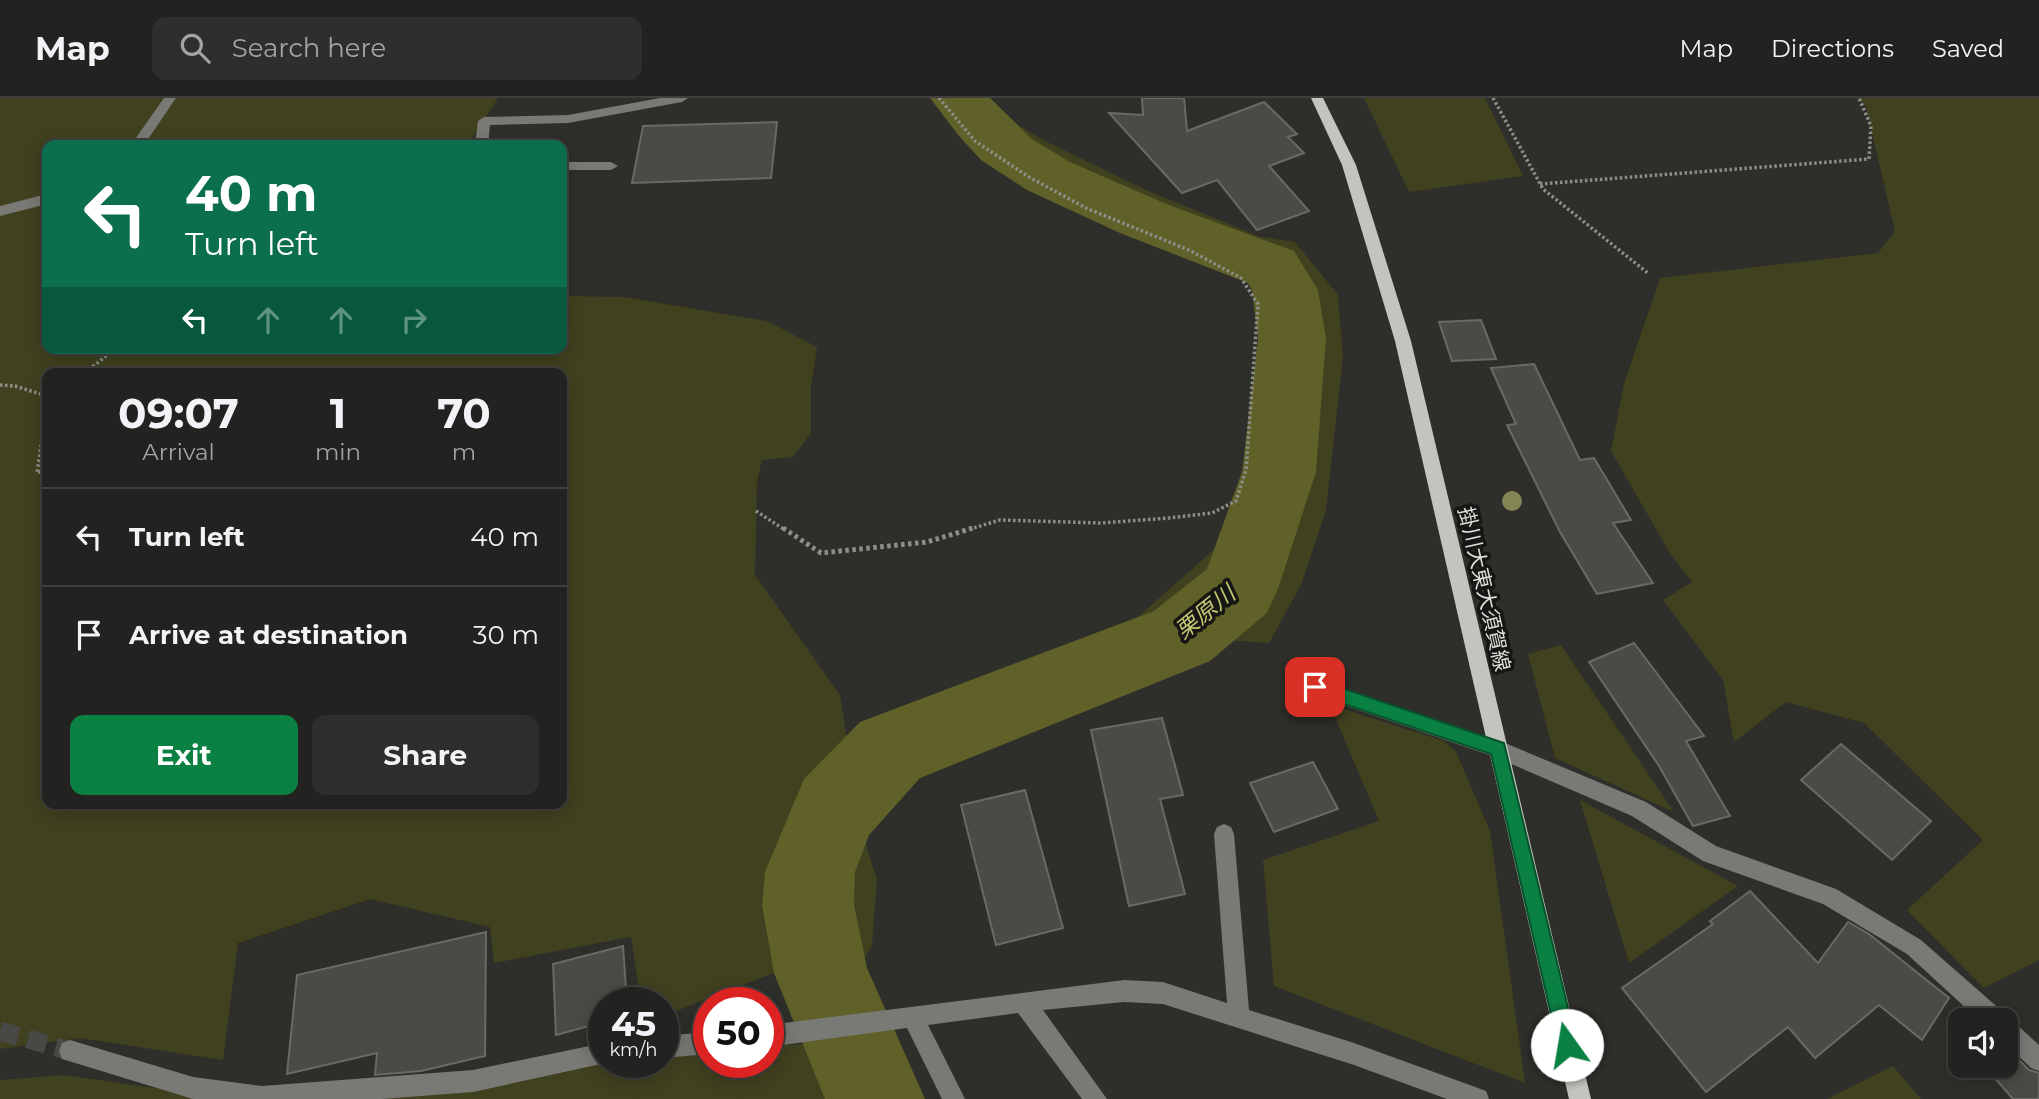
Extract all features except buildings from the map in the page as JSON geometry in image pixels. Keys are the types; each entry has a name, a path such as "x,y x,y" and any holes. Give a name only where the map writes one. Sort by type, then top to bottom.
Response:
{"main road":[{"name":"掛川大東大須賀線","path":"1317,98 1349,165 1403,341 1580,1099"}],"street":[{"path":"141,140 170,98"},
{"path":"482,140 484,121 578,118 682,98"},
{"path":"567,166 611,166"},
{"path":"0,211 42,200"},
{"path":"1315,687 1498,749 1639,808 1710,855 1829,896 1914,947 1982,1008"},
{"path":"1224,834 1239,1017"},
{"path":"784,1034 1124,991 1163,993 1478,1099"},
{"path":"1023,1002 1096,1099"},
{"path":"913,1018 954,1099"},
{"path":"2018,1041 2039,1060"},
{"path":"70,1051 193,1087 262,1097 473,1081 588,1057"}],"path":[{"path":"756,511 821,553 927,542 1000,520 1101,523 1169,518 1212,513 1236,501 1246,470 1258,304 1241,278 1191,251 1086,208 1029,177 975,141 939,98"},
{"path":"1493,98 1543,189 1649,274"},
{"path":"1540,184 1869,159 1871,125 1859,98"},
{"path":"91,368 109,354"},
{"path":"0,385 15,386 42,394"},
{"path":"42,439 37,473 42,471"}],"green space":[{"path":"0,98 498,98 471,140 42,140 42,354 567,354 567,296 624,297 767,321 817,347 811,386 811,433 793,457 762,460 757,482 755,575 840,695 861,829 877,880 872,945 860,967 821,973 784,969 738,987 693,987 693,1004 679,1010 679,987 639,987 631,937 494,963 490,927 370,899 238,943 223,1060 80,1038 0,1049"},
{"path":"937,98 982,98 999,114 1045,141 1146,190 1258,236 1295,242 1338,295 1343,357 1326,510 1301,585 1269,643 1120,633 1228,537 1250,497 1262,298 1242,272 1173,238 1056,192 972,133"},
{"path":"1364,98 1485,98 1523,176 1409,192"},
{"path":"1858,98 2039,98 2039,960 1984,988 1907,910 1983,840 1864,723 1786,702 1734,742 1723,680 1663,600 1692,582 1671,555 1611,451 1624,384 1660,278 1878,253 1895,231 1866,107"},
{"path":"1561,645 1674,812 1555,758 1528,654"},
{"path":"1330,705 1444,741 1456,752 1490,831 1525,1083 1274,986 1263,860 1379,821"},
{"path":"1580,800 1738,886 1629,963"},
{"path":"816,1044 846,1099 346,1099 588,1064 588,1078 679,1078 679,1047 693,1047 693,1078 784,1078 784,1045"},
{"path":"1893,1066 1921,1099 1827,1099"},
{"path":"64,1075 222,1099 0,1099 0,1080"}],"waterway":[{"name":"栗原川","path":"875,1099 821,973 808,905 810,872 835,809 890,750 1182,636 1239,589 1279,472 1292,338 1285,290 1271,267 1110,205 1048,176 1002,146 959,98"}],"tunnel":[{"path":"0,1031 70,1051"}],"route":[{"path":"1315,687 1498,749 1567,1045"}]}
